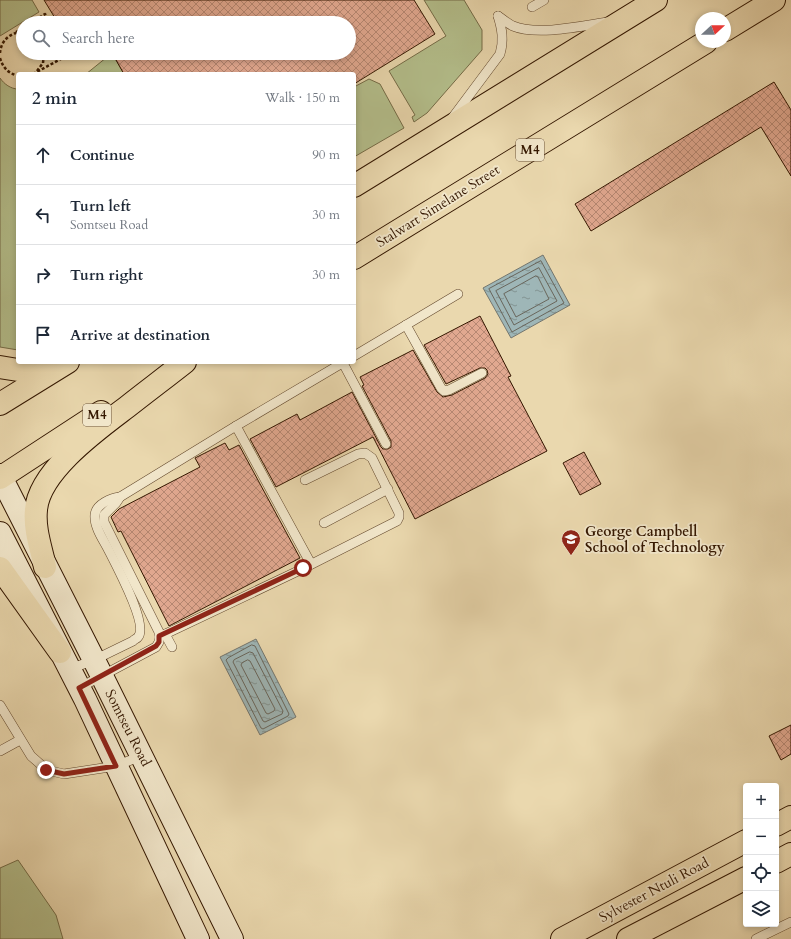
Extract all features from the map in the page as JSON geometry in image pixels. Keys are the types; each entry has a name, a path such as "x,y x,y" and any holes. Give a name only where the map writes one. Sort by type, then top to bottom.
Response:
{"main road":[{"path":"356,185 656,0"},
{"path":"731,26 774,0"},
{"name":"Stalwart Simelane Street","path":"356,257 696,48"},
{"path":"0,367 18,370 34,369 58,364"},
{"path":"0,404 65,364"},
{"path":"45,566 36,525 36,508 41,491 50,477 92,434 182,364"},
{"name":"M4","path":"0,477 85,422 182,364"},
{"name":"Somtseu Road","path":"0,477 98,668 232,939"},
{"name":"Somtseu Road","path":"0,533 79,688 198,939"},
{"path":"0,568 64,661"},
{"path":"779,823 791,817"},
{"name":"Sylvester Ntuli Road","path":"562,939 743,843"},
{"path":"779,860 791,854"},
{"path":"628,939 743,880"}],"lane":[{"path":"532,7 544,0"},
{"path":"443,131 500,54 503,45 503,32 498,16 512,26 527,30 570,28 624,19"},
{"path":"356,355 458,294"},
{"path":"406,325 444,391 449,390 482,373"},
{"path":"79,688 98,668 138,637 141,629 126,576 103,519 104,515 120,497 341,364"},
{"path":"345,364 386,444"},
{"path":"236,426 311,564"},
{"path":"64,661 98,668 156,646 162,635 311,564 396,521 399,513 372,458 365,453 358,454 305,480"},
{"path":"324,523 388,489"},
{"path":"126,576 159,632 172,647"},
{"path":"0,704 30,756 46,770 64,774 116,766 141,756"},
{"path":"0,751 20,740"},
{"path":"756,939 791,922"}],"path":[{"path":"0,53 3,43 14,33"},
{"path":"0,58 6,70 12,75 16,76"},
{"path":"35,72 43,63 43,60"},
{"path":"37,72 59,60"}],"green space":[{"path":"0,0 32,0 39,12 32,16 16,16 16,26 0,36"},
{"path":"424,0 464,0 482,30 482,50 427,113 414,122 412,117 415,115 389,71 446,36"},
{"path":"103,60 116,60 123,72 88,72"},
{"path":"0,78 8,86 16,89 16,350 0,347"},
{"path":"369,79 380,84 404,128 356,156 356,86"},
{"path":"18,860 56,915 63,939 0,939 0,868"}],"water":[{"path":"543,255 570,305 511,338 483,288"},
{"path":"256,639 296,717 260,735 220,657"}],"building":[{"path":"44,0 414,0 435,34 356,83 356,72 123,72 116,60 356,60 356,16 54,16"},
{"path":"774,82 791,110 791,176 761,127 591,231 575,204"},
{"path":"480,316 511,376 508,377 547,451 415,519 373,437 276,487 250,439 297,414 300,420 352,392 381,447 383,449 388,449 391,447 391,441 362,386 364,385 360,377 413,350 437,392 443,397 452,395 485,378 488,374 487,370 485,368 480,368 446,384 424,345"},
{"path":"225,443 229,450 239,445 300,558 169,626 121,531 118,532 111,517 119,509 200,467 195,458"},
{"path":"584,452 601,484 580,495 563,463"},
{"path":"791,725 791,754 781,760 769,736"}],"place":[{"name":"George Campbell School of Technology","path":"571,556"}],"route":[{"path":"46,770 64,774 116,766 79,688 102,677 156,646 159,642 159,636 303,568"}]}
